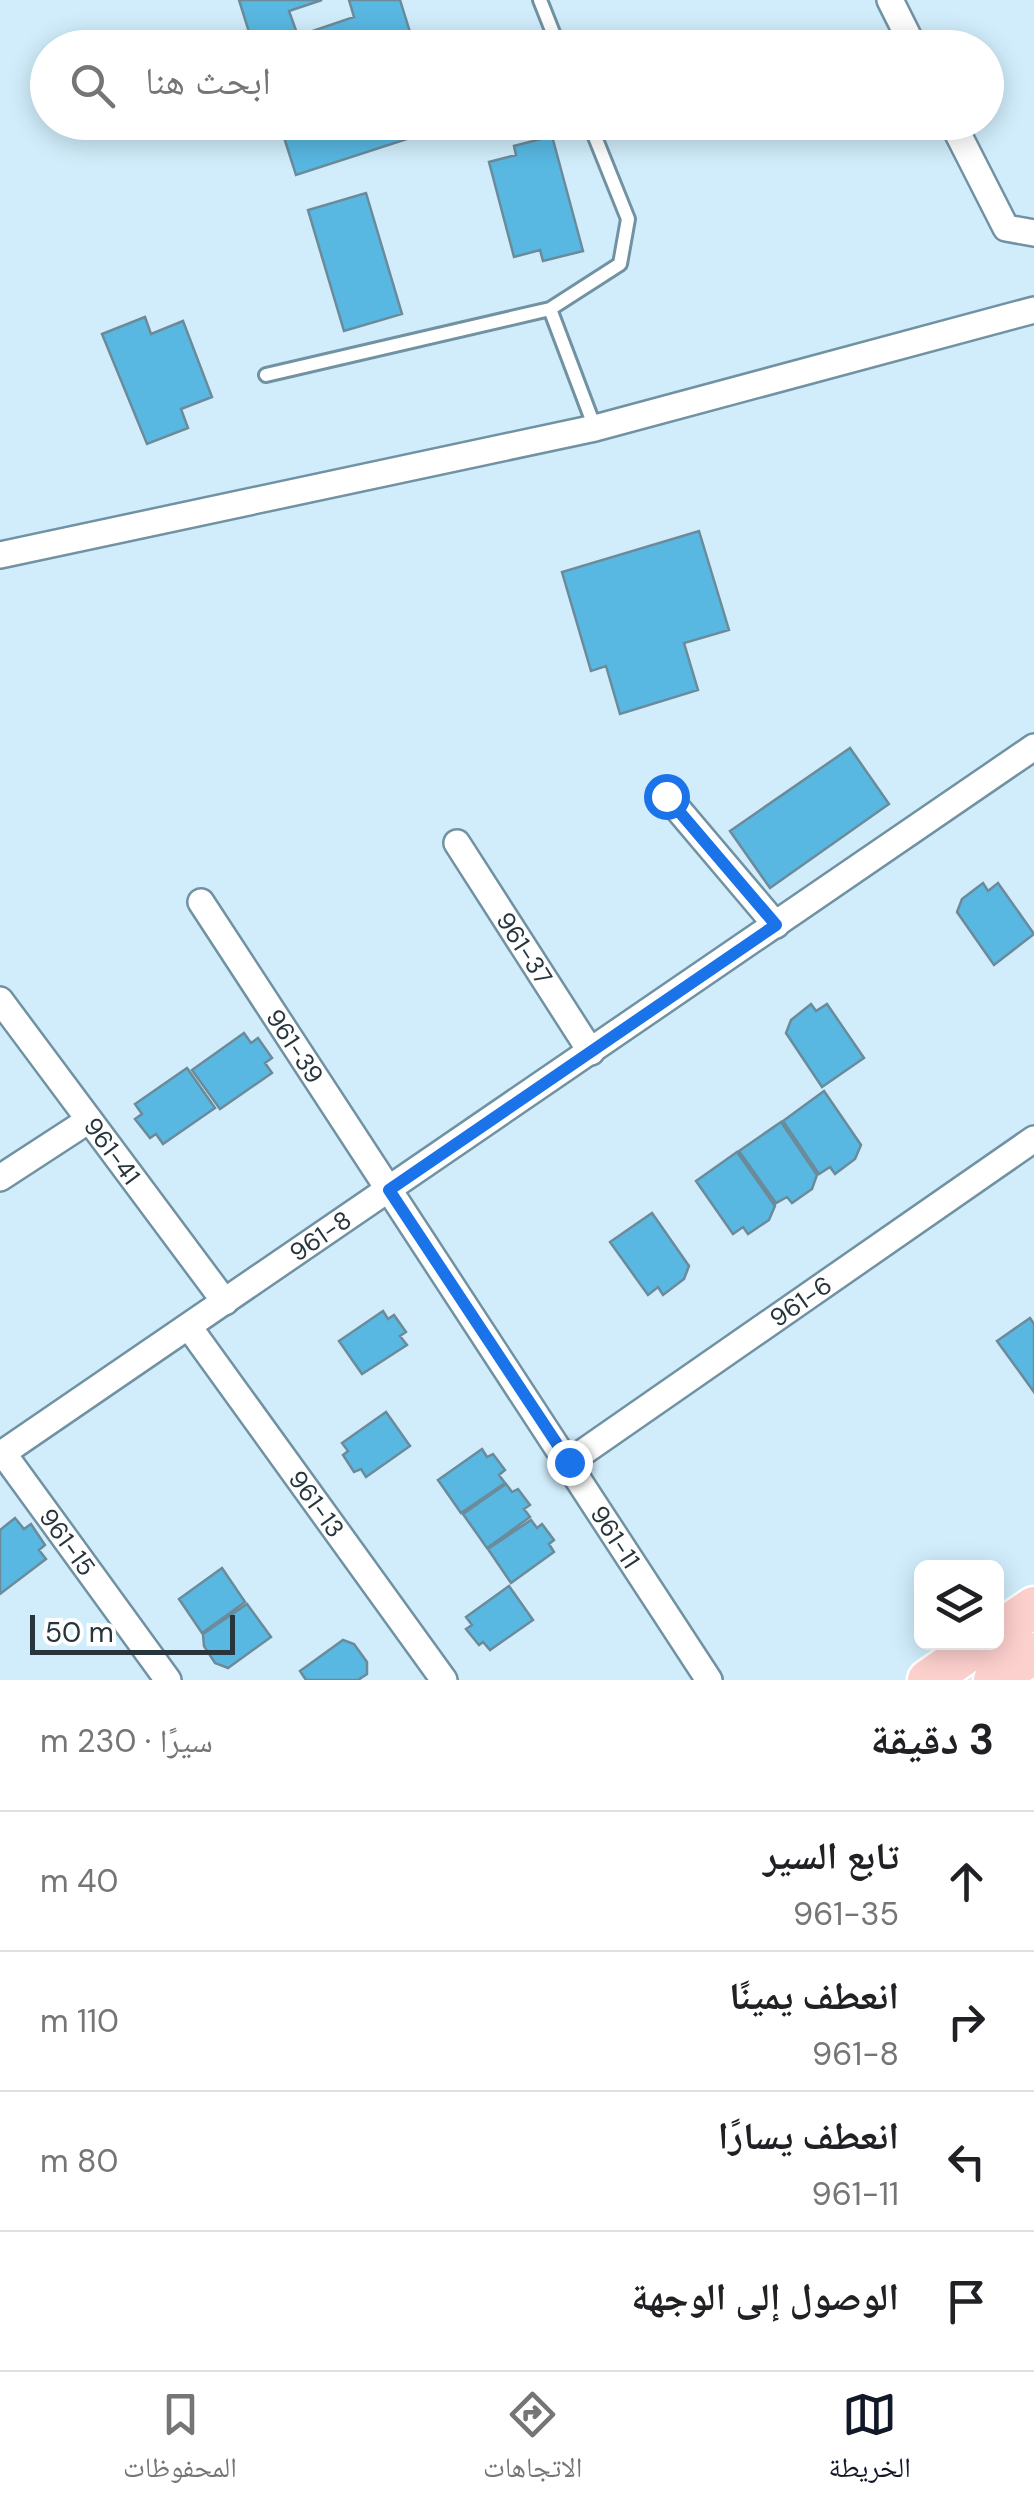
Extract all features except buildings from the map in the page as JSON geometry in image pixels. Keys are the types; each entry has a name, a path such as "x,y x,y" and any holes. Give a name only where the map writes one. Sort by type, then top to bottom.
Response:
{"main road":[{"path":"1004,1628 1034,1607"},
{"path":"928,1680 971,1650"},
{"path":"994,1680 1034,1653"}],"street":[{"path":"890,0 905,30"},
{"path":"961,140 1006,228 1034,232"},
{"path":"0,555 595,428 1034,310"},
{"name":"961-8","path":"2,1454 1034,747"},
{"path":"666,796 776,925"},
{"name":"961-37","path":"458,843 592,1052"},
{"name":"961-39","path":"201,902 389,1190"},
{"name":"961-41","path":"0,1000 225,1302"},
{"path":"0,1178 90,1120"},
{"name":"961-6","path":"569,1462 1034,1138"},
{"name":"961-11","path":"389,1190 709,1680"},
{"name":"961-13","path":"188,1327 444,1680"},
{"name":"961-15","path":"2,1454 168,1680"}],"lane":[{"path":"540,0 552,30"},
{"path":"266,375 550,309 620,264 628,220 596,140"},
{"path":"550,309 595,428"}],"route":[{"path":"569,1462 389,1190 776,925 666,796"}]}
